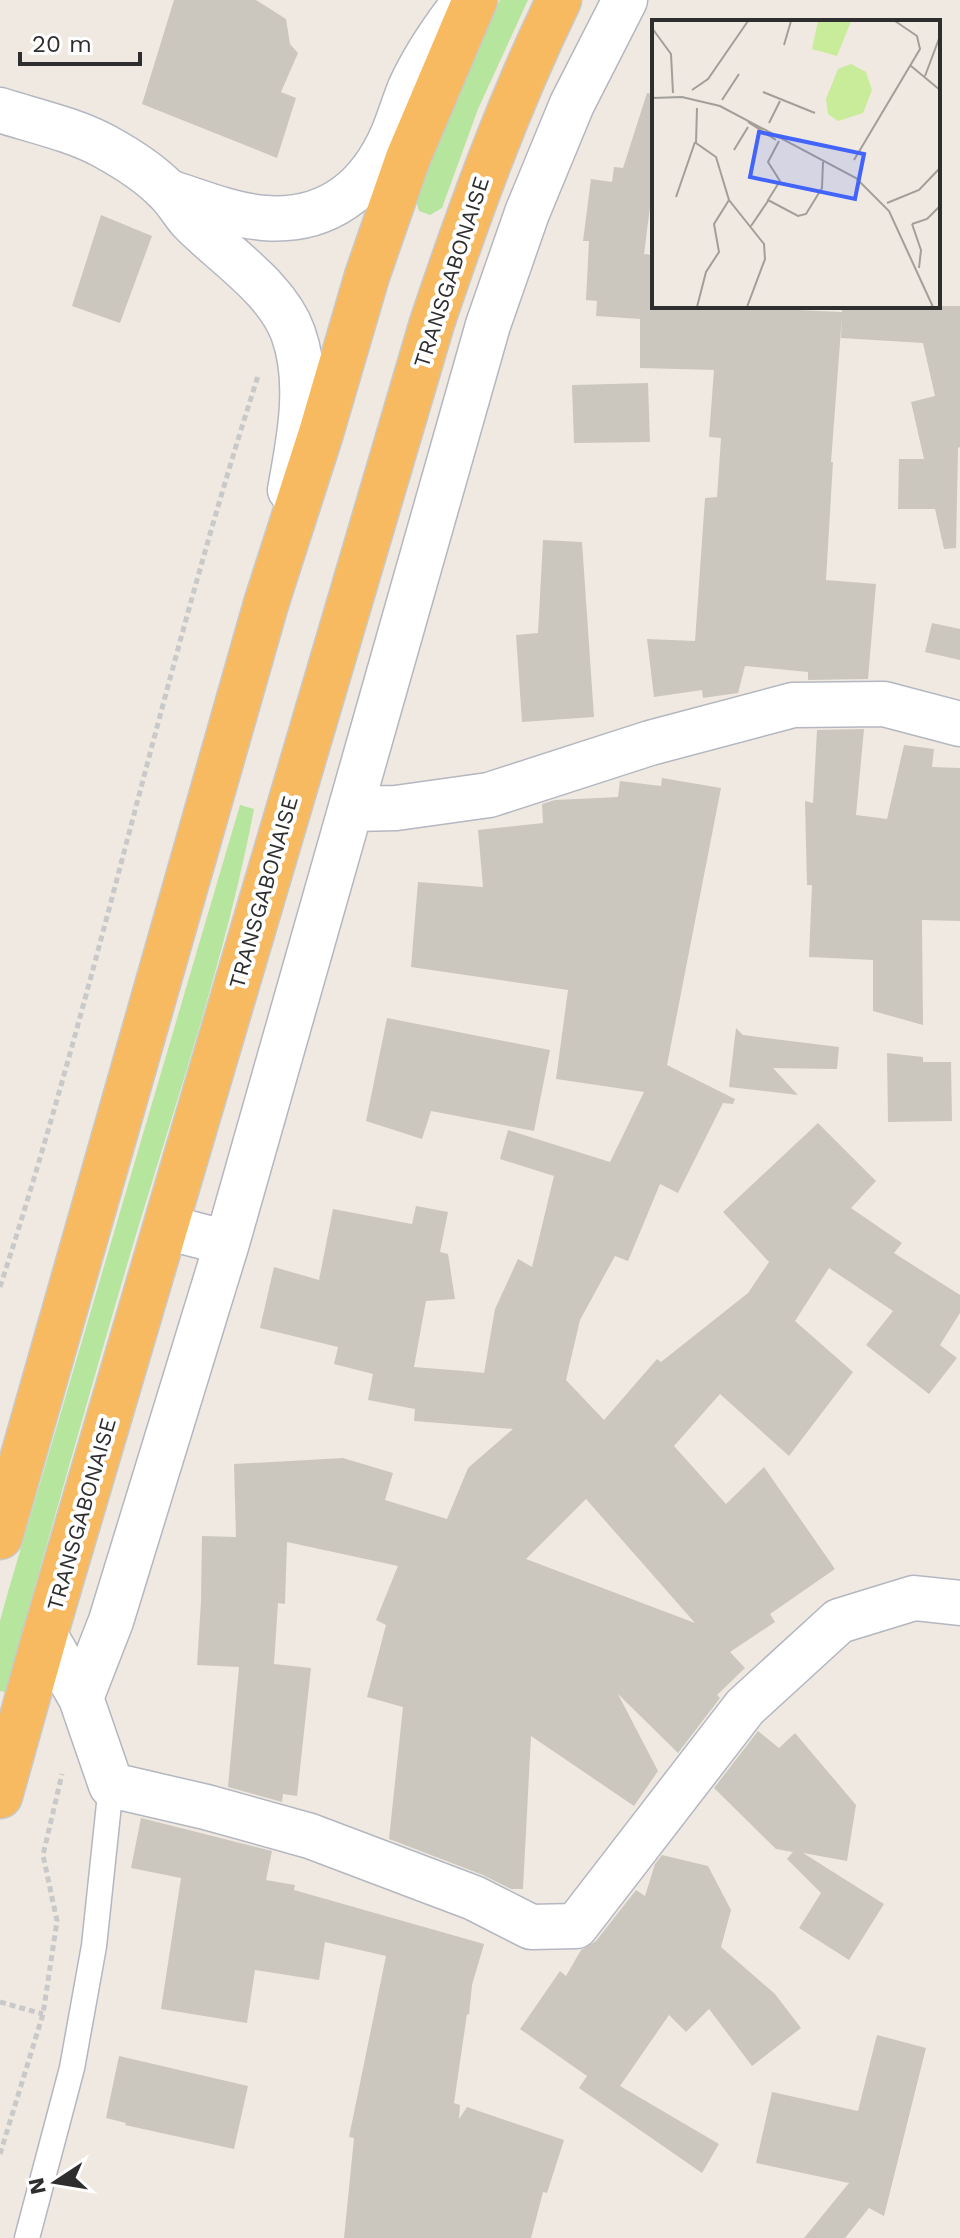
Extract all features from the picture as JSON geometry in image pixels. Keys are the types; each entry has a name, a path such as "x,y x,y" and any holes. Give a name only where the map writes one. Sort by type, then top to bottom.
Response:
{"highway":[{"path":"0,1537 266,604 367,276 408,158 475,0"},
{"name":"TRANSGABONAISE","path":"0,1796 432,323 478,185 526,68 559,0"}],"street":[{"path":"167,191 230,212 264,218 298,218 324,211 349,194 370,174 391,137 411,87 436,38 466,0"},
{"path":"81,1698 111,1621 227,1243 353,809 413,582 488,325 527,213 566,117 625,0"},
{"path":"0,110 102,145 167,191 191,220 279,308 292,330 302,381 301,418 291,486 266,604"},
{"path":"353,809 396,808 489,795 650,743 793,705 884,704 960,724"},
{"path":"166,1227 227,1243"},
{"path":"45,1635 81,1698 111,1785 310,1836 474,1898 531,1927 576,1926 745,1707 839,1621 914,1598 960,1603"}],"lane":[{"path":"27,2238 72,2068 94,1946 111,1785"}],"path":[{"path":"0,1287 39,1167 160,717 258,375"},
{"path":"0,2154 43,2014 57,1921 43,1855 64,1764 97,1741"},
{"path":"0,2002 43,2014"}],"green space":[{"path":"500,0 528,0 478,109 442,208 430,215 419,211 416,200 454,101"},
{"path":"240,805 254,809 217,967 121,1286 5,1692 0,1691 0,1621"}],"building":[{"path":"174,0 256,0 286,19 290,44 298,53 281,92 296,98 277,158 142,104"},
{"path":"647,93 652,94 652,192 644,254 652,255 652,308 775,308 842,312 842,308 960,306 956,548 944,549 935,509 898,509 899,459 924,459 911,402 935,396 923,343 841,338 842,316 826,580 876,584 868,679 808,680 808,672 745,666 738,693 703,698 702,690 654,697 647,639 695,641 705,498 717,497 721,438 709,437 714,370 640,368 640,319 596,316 597,301 586,300 589,241 583,241 591,179 612,182 614,167 623,168"},
{"path":"101,215 152,236 120,323 72,306"},
{"path":"648,383 650,442 574,443 572,385"},
{"path":"543,540 582,542 594,717 522,722 516,635 538,633"},
{"path":"932,623 960,629 960,660 925,652"},
{"path":"864,729 856,815 887,819 904,745 934,749 932,767 960,768 960,921 922,920 923,1025 873,1011 873,960 809,957 812,885 807,885 805,801 813,803 817,730"},
{"path":"662,778 721,788 667,1065 735,1099 733,1104 723,1103 678,1193 660,1184 628,1261 615,1256 580,1320 566,1380 604,1420 657,1359 661,1362 748,1293 769,1262 723,1212 818,1123 876,1181 851,1208 902,1243 894,1253 960,1295 960,1313 940,1345 957,1358 929,1394 866,1345 893,1311 829,1268 795,1321 853,1372 789,1456 720,1394 674,1446 726,1504 764,1467 835,1569 770,1614 775,1622 730,1652 745,1668 717,1695 720,1698 678,1753 618,1694 658,1771 634,1806 531,1736 523,1889 511,1889 389,1839 403,1707 367,1697 386,1625 376,1620 398,1566 287,1542 285,1604 278,1603 274,1664 311,1668 297,1796 283,1794 282,1802 228,1787 239,1667 197,1665 202,1536 236,1537 234,1464 343,1458 393,1473 385,1500 447,1519 468,1468 513,1429 414,1421 415,1409 368,1400 373,1374 334,1364 338,1347 260,1328 274,1267 319,1280 333,1209 412,1224 416,1206 448,1212 440,1252 448,1254 455,1299 426,1301 414,1367 484,1373 495,1309 518,1259 532,1267 554,1176 500,1159 508,1130 610,1162 644,1092 556,1079 568,990 411,967 418,882 483,887 478,830 543,823 542,804 555,800 618,797 620,781 661,786","holes":["586,1499 695,1623 526,1559"]},
{"path":"387,1018 550,1050 534,1131 431,1111 422,1139 366,1121"},
{"path":"736,1028 743,1035 839,1047 837,1069 773,1068 798,1095 729,1087"},
{"path":"887,1053 923,1057 923,1062 951,1062 952,1121 888,1122"},
{"path":"758,1731 779,1748 795,1733 856,1805 847,1861 803,1853 884,1904 849,1960 799,1928 821,1893 787,1859 793,1852 776,1849 714,1788"},
{"path":"141,1818 272,1851 266,1880 295,1885 294,1890 484,1944 472,1985 454,2103 460,2105 459,2119 467,2107 564,2140 547,2193 543,2192 531,2238 344,2238 354,2138 349,2137 386,1956 325,1942 319,1980 255,1970 247,2023 161,2009 181,1878 131,1868"},
{"path":"662,1855 708,1866 731,1910 721,1947 775,1994 801,2028 752,2066 709,2009 686,2032 669,2015 620,2086 719,2144 702,2173 579,2088 587,2076 520,2029 560,1971 566,1976 581,1950 596,1941 636,1890 645,1896 655,1864"},
{"path":"877,2035 926,2048 884,2216 869,2208 845,2238 804,2238 849,2183 756,2163 772,2092 858,2111"},
{"path":"119,2056 248,2086 234,2149 106,2118"}]}
